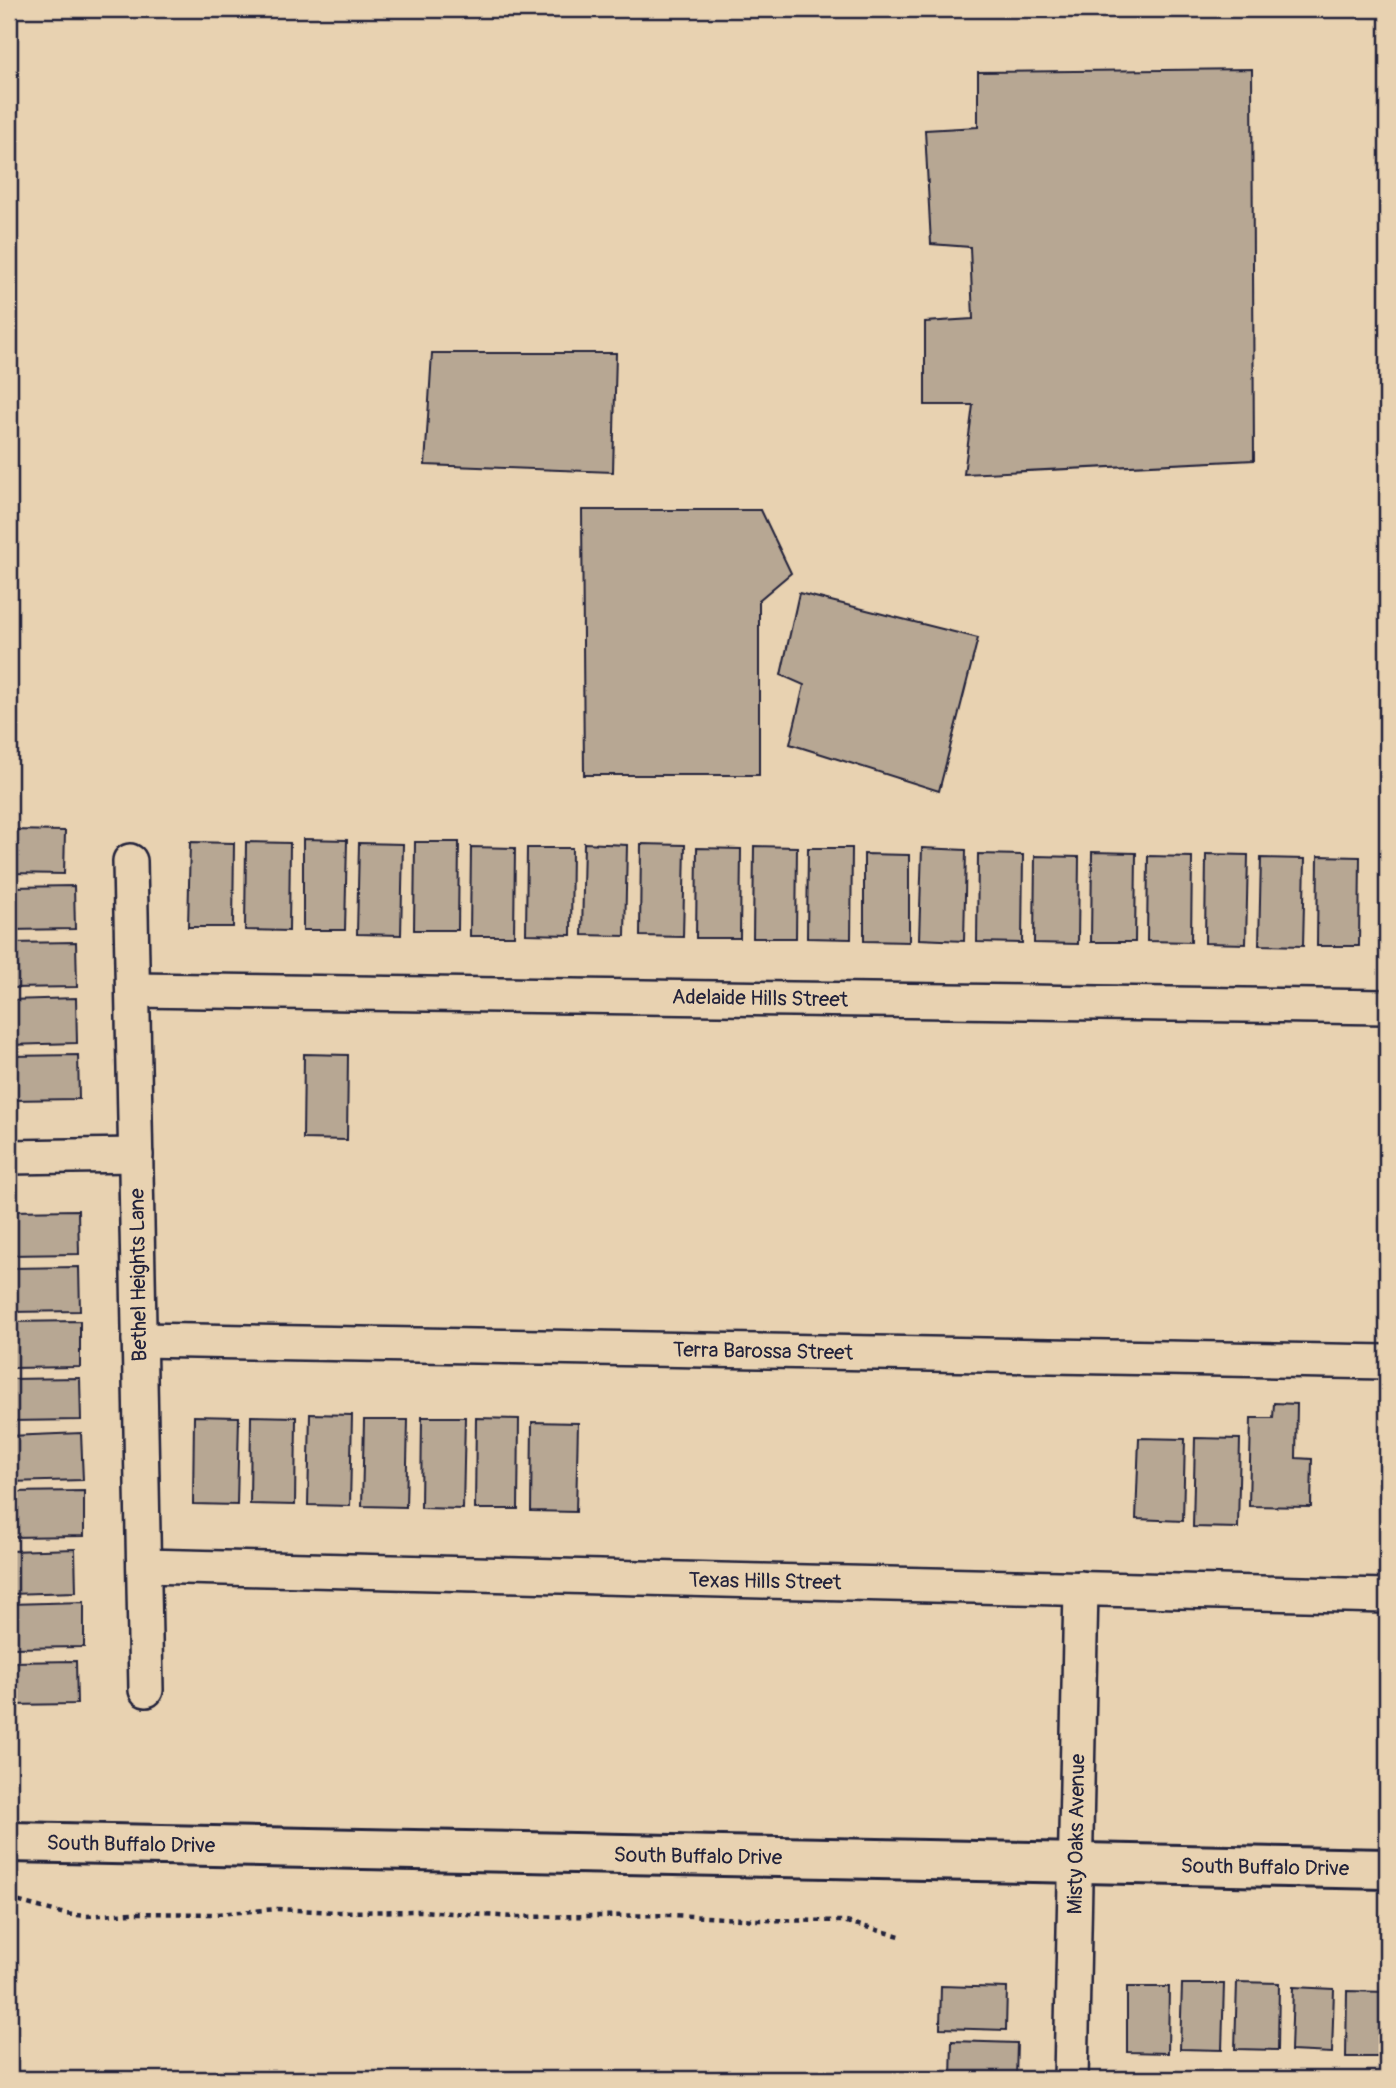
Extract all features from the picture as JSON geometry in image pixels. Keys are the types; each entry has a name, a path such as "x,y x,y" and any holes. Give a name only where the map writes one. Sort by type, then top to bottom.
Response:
{"main road":[{"name":"South Buffalo Drive","path":"9,1842 1387,1869"}],"street":[{"name":"Bethel Heights Lane","path":"131,861 146,1690"},
{"name":"Adelaide Hills Street","path":"133,990 1387,1007"},
{"path":"9,1157 136,1155"},
{"name":"Terra Barossa Street","path":"139,1340 1387,1362"},
{"name":"Texas Hills Street","path":"144,1566 1387,1596"},
{"name":"Misty Oaks Avenue","path":"1071,2079 1081,1588"}],"path":[{"path":"9,1899 65,1914 87,1916 132,1913 217,1914 277,1909 421,1911 514,1917 673,1915 843,1921 900,1936"}],"building":[{"path":"1252,69 1254,460 964,474 973,405 925,405 925,322 973,319 970,247 931,244 925,130 978,127 978,72"},
{"path":"432,353 616,353 613,472 425,465"},
{"path":"582,510 761,510 791,573 759,600 759,775 584,775"},
{"path":"799,593 978,638 939,791 790,744 804,685 781,675"},
{"path":"9,830 65,831 64,874 9,873"},
{"path":"303,839 347,840 345,930 303,930"},
{"path":"190,842 234,843 233,927 188,927"},
{"path":"246,842 290,843 289,931 245,930"},
{"path":"415,842 459,842 458,930 414,930"},
{"path":"359,843 403,844 401,935 357,934"},
{"path":"584,843 627,845 625,936 582,935"},
{"path":"641,844 685,845 683,937 640,936"},
{"path":"754,846 797,847 796,938 753,938"},
{"path":"471,847 515,848 514,936 470,936"},
{"path":"527,848 572,848 571,935 526,934"},
{"path":"697,848 741,849 740,938 696,938"},
{"path":"808,848 852,848 851,939 807,938"},
{"path":"922,848 966,850 964,941 919,939"},
{"path":"1092,852 1136,853 1135,942 1091,942"},
{"path":"864,854 909,855 909,942 864,941"},
{"path":"978,854 1023,855 1022,943 977,942"},
{"path":"1206,854 1248,855 1246,944 1205,943"},
{"path":"1035,856 1079,857 1078,944 1034,943"},
{"path":"1148,856 1192,857 1191,942 1147,941"},
{"path":"1318,856 1360,857 1359,946 1317,946"},
{"path":"1261,858 1305,859 1303,946 1259,945"},
{"path":"74,886 75,929 9,930 9,887"},
{"path":"76,942 77,987 9,988 9,943"},
{"path":"76,998 77,1043 9,1045 9,1000"},
{"path":"304,1054 348,1055 347,1140 303,1139"},
{"path":"78,1055 79,1099 9,1100 9,1056"},
{"path":"78,1210 79,1254 9,1255 9,1211"},
{"path":"79,1267 80,1311 9,1312 9,1268"},
{"path":"80,1321 80,1367 9,1368 9,1322"},
{"path":"80,1378 81,1420 9,1421 9,1379"},
{"path":"1274,1403 1297,1404 1296,1458 1312,1459 1311,1507 1249,1506 1251,1418 1273,1418"},
{"path":"310,1414 352,1415 350,1506 308,1505"},
{"path":"194,1416 239,1417 237,1505 193,1504"},
{"path":"251,1416 296,1417 295,1505 250,1504"},
{"path":"422,1417 465,1417 463,1509 421,1508"},
{"path":"476,1418 519,1419 518,1509 475,1509"},
{"path":"364,1420 408,1420 406,1507 362,1506"},
{"path":"532,1422 578,1423 576,1512 531,1511"},
{"path":"81,1433 83,1480 9,1482 9,1436"},
{"path":"1139,1438 1185,1439 1183,1521 1136,1519"},
{"path":"1195,1438 1240,1439 1238,1528 1193,1527"},
{"path":"84,1491 84,1536 9,1537 9,1492"},
{"path":"75,1549 76,1592 9,1594 9,1551"},
{"path":"84,1602 84,1647 9,1648 9,1604"},
{"path":"76,1661 77,1704 9,1705 9,1662"},
{"path":"1237,1982 1279,1983 1278,2050 1235,2049"},
{"path":"1182,1984 1224,1984 1222,2050 1180,2049"},
{"path":"941,1986 1007,1988 1006,2030 940,2028"},
{"path":"1127,1987 1169,1987 1168,2053 1127,2052"},
{"path":"1293,1987 1334,1989 1332,2053 1291,2051"},
{"path":"1347,1991 1387,1992 1386,2057 1346,2057"},
{"path":"952,2041 1017,2043 1016,2079 951,2079"}]}
